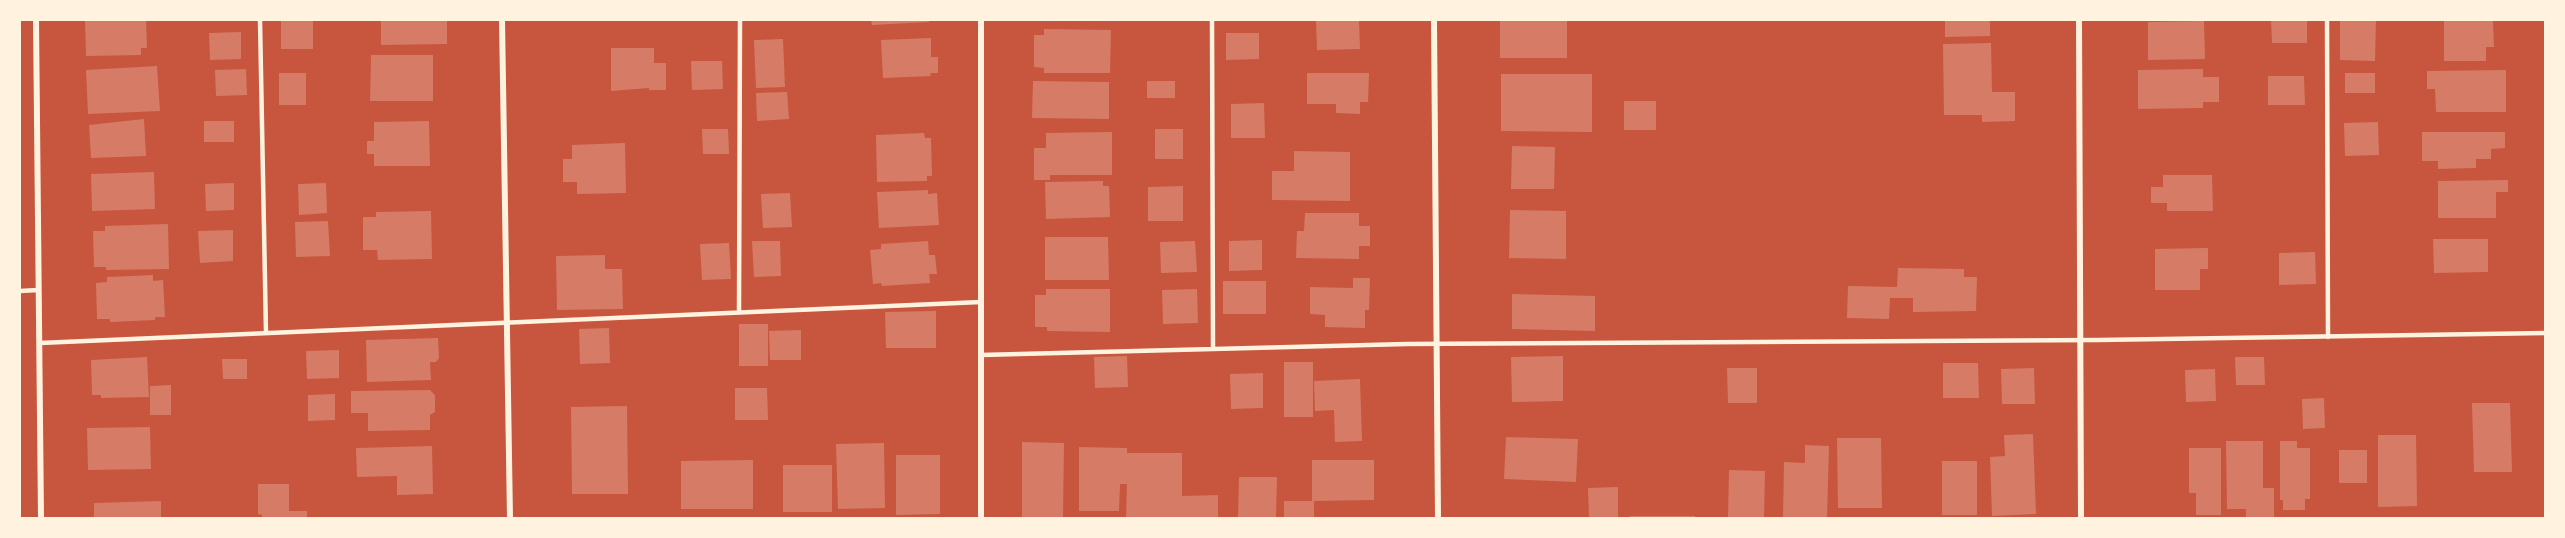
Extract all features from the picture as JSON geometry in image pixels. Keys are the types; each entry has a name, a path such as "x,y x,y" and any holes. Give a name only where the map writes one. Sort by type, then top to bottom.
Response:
{"street":[{"path":"36,20 41,519"},
{"path":"502,20 510,519"},
{"path":"981,20 981,519"},
{"path":"1434,20 1438,519"},
{"path":"2079,20 2081,519"}],"lane":[{"path":"260,20 266,333"},
{"path":"739,311 740,20"},
{"path":"1212,20 1213,350"},
{"path":"2327,20 2328,337"},
{"path":"20,291 38,290"},
{"path":"40,343 981,302"},
{"path":"981,355 1437,344 2080,340 2546,333"}],"building":[{"path":"85,20 146,20 147,48 141,48 141,55 86,56"},
{"path":"281,20 313,20 313,49 281,49"},
{"path":"381,20 447,20 447,44 381,45"},
{"path":"871,20 929,20 929,22 872,25"},
{"path":"1316,20 1359,20 1360,49 1317,50"},
{"path":"1500,20 1567,20 1567,58 1500,58"},
{"path":"1945,20 1990,20 1990,36 1945,37"},
{"path":"2271,20 2307,20 2307,43 2272,43"},
{"path":"2340,20 2376,20 2375,61 2340,60"},
{"path":"2204,21 2205,59 2148,60 2148,22"},
{"path":"2444,21 2493,21 2494,47 2486,47 2486,61 2444,61"},
{"path":"1044,29 1111,30 1110,73 1044,73 1044,68 1034,67 1034,35 1044,35"},
{"path":"241,32 241,59 210,60 209,33"},
{"path":"1226,33 1259,33 1259,59 1226,60"},
{"path":"931,38 931,57 938,57 938,73 930,73 931,76 883,78 881,40"},
{"path":"783,39 785,87 756,88 754,40"},
{"path":"1991,43 1992,92 2015,92 2015,121 1982,122 1982,115 1944,115 1943,44"},
{"path":"611,48 654,48 654,63 666,63 666,90 649,90 649,88 611,91"},
{"path":"371,55 433,55 433,101 370,101"},
{"path":"691,61 722,61 723,89 692,90"},
{"path":"157,66 160,111 88,114 86,70"},
{"path":"246,69 247,95 216,96 215,70"},
{"path":"2203,69 2203,77 2219,77 2219,102 2203,102 2203,108 2138,109 2138,70"},
{"path":"2506,70 2506,112 2436,112 2435,89 2427,89 2427,71"},
{"path":"279,73 306,73 306,105 279,105"},
{"path":"1307,73 1369,73 1368,102 1360,102 1360,114 1336,113 1336,104 1307,104"},
{"path":"2345,73 2375,73 2375,93 2345,93"},
{"path":"1501,74 1592,74 1592,132 1501,131"},
{"path":"2268,76 2304,76 2305,105 2268,105"},
{"path":"1033,81 1109,82 1109,119 1032,118"},
{"path":"1147,81 1175,81 1175,98 1147,98"},
{"path":"787,92 789,119 757,121 756,93"},
{"path":"1624,101 1656,101 1656,130 1624,130"},
{"path":"1264,103 1265,138 1231,138 1231,104"},
{"path":"144,119 146,156 91,158 89,125"},
{"path":"204,121 234,121 234,142 204,142"},
{"path":"429,121 430,166 374,166 374,154 367,154 367,141 374,141 374,122"},
{"path":"2378,122 2379,155 2345,156 2344,123"},
{"path":"702,129 728,129 729,154 703,154"},
{"path":"1155,129 1183,129 1183,159 1155,159"},
{"path":"1112,132 1112,175 1050,175 1050,180 1034,180 1034,148 1046,148 1046,133"},
{"path":"2422,132 2505,132 2505,148 2491,149 2491,159 2476,159 2476,168 2438,169 2438,161 2422,161"},
{"path":"924,133 925,138 931,138 932,176 927,176 927,181 877,182 876,135"},
{"path":"625,143 626,193 577,194 577,182 563,182 563,159 572,159 572,145"},
{"path":"1512,146 1555,147 1554,189 1511,189"},
{"path":"1294,151 1350,152 1350,201 1272,200 1272,171 1294,171"},
{"path":"154,172 155,209 92,211 91,174"},
{"path":"2163,175 2212,175 2213,211 2167,211 2167,203 2151,203 2151,187 2163,187"},
{"path":"2508,180 2508,192 2496,192 2496,218 2438,218 2438,181"},
{"path":"1103,181 1103,186 1109,186 1110,217 1046,219 1045,182"},
{"path":"234,183 234,210 206,211 205,184"},
{"path":"326,183 327,213 299,215 298,184"},
{"path":"1183,186 1183,221 1148,221 1148,187"},
{"path":"928,190 928,194 937,193 939,225 879,228 877,192"},
{"path":"790,193 792,227 763,228 761,194"},
{"path":"1510,210 1566,211 1566,259 1509,258"},
{"path":"431,211 432,259 378,260 377,250 363,250 363,217 376,217 376,212"},
{"path":"1305,213 1359,213 1359,226 1370,226 1370,246 1359,246 1359,259 1296,258 1297,231 1304,231"},
{"path":"328,221 330,256 296,257 295,222"},
{"path":"168,224 169,269 106,270 106,267 94,267 93,231 105,231 105,226"},
{"path":"233,230 233,261 200,263 198,231"},
{"path":"1045,237 1108,237 1109,280 1045,280"},
{"path":"2433,239 2488,239 2488,272 2434,273"},
{"path":"1262,240 1262,270 1229,271 1229,241"},
{"path":"752,241 780,241 781,276 754,277"},
{"path":"928,241 929,255 935,255 937,274 929,274 930,283 882,286 881,283 873,284 870,250 881,249 881,244"},
{"path":"1195,241 1197,272 1161,273 1160,242"},
{"path":"729,243 731,279 702,280 700,244"},
{"path":"2208,248 2208,269 2200,269 2200,290 2155,290 2155,249"},
{"path":"2315,252 2316,284 2279,285 2279,253"},
{"path":"605,255 605,269 622,269 623,309 557,310 556,256"},
{"path":"1898,268 1964,269 1964,277 1977,277 1976,311 1913,312 1913,298 1890,298 1889,319 1847,318 1848,286 1897,287"},
{"path":"153,275 153,281 163,280 165,317 155,317 155,320 110,322 110,319 97,319 96,283 107,282 107,277"},
{"path":"1353,278 1370,278 1369,310 1365,310 1365,328 1325,327 1325,315 1310,314 1310,287 1353,288"},
{"path":"1223,281 1266,281 1266,314 1223,314"},
{"path":"1046,289 1110,289 1110,332 1047,331 1047,327 1035,327 1035,295 1046,295"},
{"path":"1197,289 1198,323 1163,324 1162,290"},
{"path":"1512,294 1595,296 1595,331 1512,329"},
{"path":"936,311 936,348 886,348 885,312"},
{"path":"739,324 768,324 768,366 739,366"},
{"path":"609,328 610,363 580,364 579,329"},
{"path":"801,330 801,360 770,360 769,331"},
{"path":"438,338 439,358 436,362 430,362 431,380 367,382 366,340"},
{"path":"339,350 339,378 307,379 306,351"},
{"path":"1127,356 1128,387 1095,388 1094,357"},
{"path":"1563,356 1563,401 1512,402 1511,357"},
{"path":"147,357 149,397 101,398 101,395 92,395 91,360"},
{"path":"2235,357 2264,357 2265,385 2236,385"},
{"path":"222,359 247,359 247,379 223,379"},
{"path":"1284,362 1313,362 1313,417 1284,417"},
{"path":"1943,363 1978,363 1979,398 1943,398"},
{"path":"1727,368 1757,368 1757,403 1728,403"},
{"path":"2034,368 2035,404 2002,404 2001,369"},
{"path":"2215,369 2216,401 2186,402 2185,370"},
{"path":"1263,373 1263,408 1231,409 1230,374"},
{"path":"1360,379 1362,441 1335,442 1334,410 1315,411 1314,381"},
{"path":"171,385 171,415 150,415 150,386"},
{"path":"735,388 767,388 768,420 735,420"},
{"path":"430,390 435,395 435,412 430,415 430,430 368,431 368,413 351,413 351,391"},
{"path":"335,394 335,420 308,421 308,395"},
{"path":"2324,398 2325,428 2303,429 2302,399"},
{"path":"2472,403 2510,403 2512,472 2474,472"},
{"path":"627,406 628,494 572,494 571,407"},
{"path":"150,427 151,469 88,470 87,428"},
{"path":"2033,434 2036,514 1992,516 1990,457 2005,456 2004,435"},
{"path":"2378,435 2416,435 2417,506 2378,507"},
{"path":"1506,437 1578,439 1576,482 1504,479"},
{"path":"1837,438 1881,438 1882,508 1838,508"},
{"path":"2226,441 2263,441 2263,488 2274,488 2274,518 2246,518 2246,509 2227,509"},
{"path":"2280,441 2297,441 2297,448 2310,448 2310,499 2305,499 2305,510 2283,510 2283,500 2280,500"},
{"path":"1022,442 1064,443 1063,517 1022,517"},
{"path":"884,443 885,508 838,509 836,444"},
{"path":"1805,445 1829,446 1827,518 1783,518 1784,462 1805,463"},
{"path":"432,446 433,494 397,495 397,476 357,477 356,448"},
{"path":"1079,447 1127,448 1127,453 1182,453 1182,496 1218,495 1218,518 1126,518 1127,484 1120,484 1119,511 1079,511"},
{"path":"2189,448 2221,448 2221,515 2196,515 2196,493 2189,493"},
{"path":"2339,450 2367,450 2367,483 2339,483"},
{"path":"896,455 940,455 940,514 896,515"},
{"path":"753,460 753,509 681,509 681,461"},
{"path":"1312,460 1374,460 1374,500 1314,501 1314,518 1284,518 1284,501 1312,501"},
{"path":"1942,461 1977,461 1977,515 1942,515"},
{"path":"783,465 832,465 832,512 783,512"},
{"path":"1729,470 1765,471 1764,518 1728,518"},
{"path":"1239,477 1277,477 1276,518 1238,518"},
{"path":"258,484 289,484 289,511 307,511 307,518 262,518 262,515 258,514"},
{"path":"1618,487 1618,517 1589,517 1588,488"},
{"path":"161,501 161,518 94,518 94,503"},
{"path":"1630,516 1695,516 1695,518 1630,518"}]}
